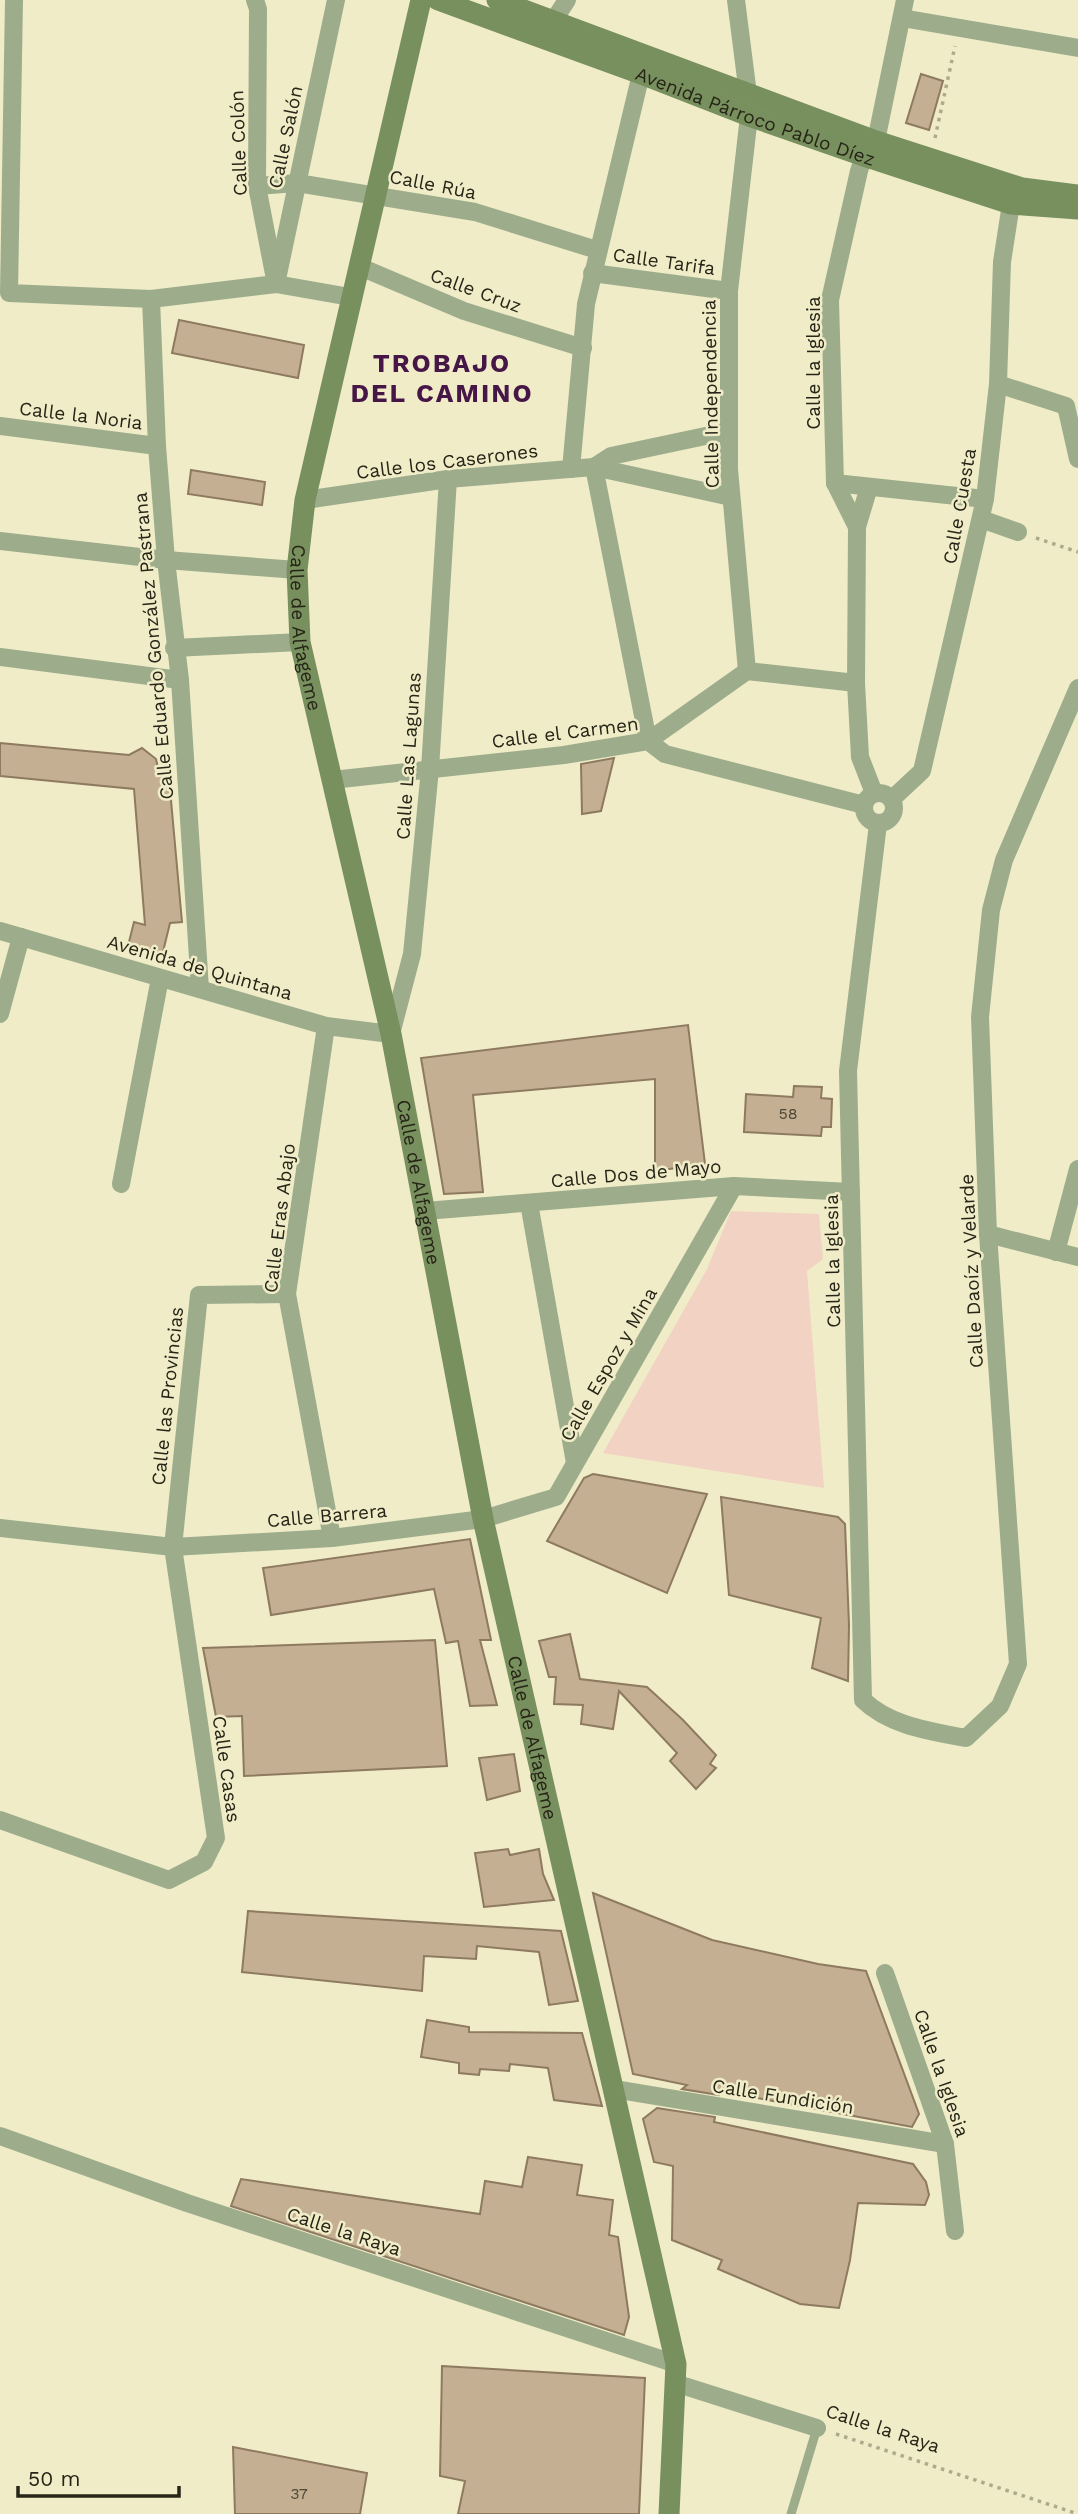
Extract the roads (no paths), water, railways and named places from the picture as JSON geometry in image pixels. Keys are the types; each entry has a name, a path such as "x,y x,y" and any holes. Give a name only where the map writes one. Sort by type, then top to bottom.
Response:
{"street":[{"path":"14,0 9,292 151,299 276,284 350,297"},
{"name":"Calle Colón","path":"255,0 258,9 257,186 276,284"},
{"name":"Calle Salón","path":"276,284 336,0"},
{"name":"Calle de Alfageme","path":"421,0 305,500 297,570 299,642 391,1034 483,1520 614,2089 676,2373 669,2514"},
{"name":"Avenida Párroco Pablo Díez","path":"438,0 548,30 748,94 870,148 1011,204 1078,209"},
{"name":"Avenida Párroco Pablo Díez","path":"497,0 548,30 641,74 749,116 1022,188 1078,195"},
{"path":"548,30 568,0"},
{"name":"Calle Independencia","path":"736,0 749,116 729,291 729,431 747,671"},
{"path":"904,9 1078,48"},
{"name":"Calle la Iglesia","path":"857,527 835,483 830,300 904,9"},
{"path":"571,468 586,304 641,74"},
{"name":"Calle Rúa","path":"257,186 297,183 474,212 597,250"},
{"path":"1011,204 1025,197 1078,201"},
{"name":"Calle Cuesta","path":"892,799 922,771 985,499 998,384 1002,262 1011,204"},
{"name":"Calle Cruz","path":"358,266 464,311 583,348"},
{"name":"Calle Tarifa","path":"592,273 729,291"},
{"name":"Calle Eduardo González Pastrana","path":"151,299 166,560 174,648 180,680 200,989"},
{"path":"998,384 1066,406 1078,459"},
{"name":"Calle la Noria","path":"0,426 158,446"},
{"path":"594,467 611,456 729,431"},
{"path":"594,467 732,497"},
{"path":"594,467 648,741 747,671 856,683"},
{"name":"Calle los Caserones","path":"305,500 448,479 594,467"},
{"name":"Calle Las Lagunas","path":"391,1034 412,954 430,769 448,479"},
{"path":"835,483 985,499"},
{"name":"Calle la Iglesia","path":"869,487 857,527 856,683 860,757 869,799"},
{"path":"981,519 1018,532"},
{"path":"0,541 166,560 297,570"},
{"path":"174,648 299,642"},
{"path":"0,657 180,680"},
{"name":"Calle Daoíz y Velarde","path":"863,1700 874,1710 917,1729 967,1738 1000,1706 1018,1664 988,1234 980,1017 991,910 1004,860 1078,688"},
{"name":"Calle el Carmen","path":"332,780 564,755 648,741 664,754 869,799"},
{"path":"884,794 892,799 894,814 887,821 877,824 868,820 863,810 869,799 884,794"},
{"name":"Calle la Iglesia","path":"863,1700 848,1072 877,824"},
{"name":"Avenida de Quintana","path":"0,931 326,1026 391,1034"},
{"path":"0,1014 20,937"},
{"path":"121,1184 160,978"},
{"name":"Calle Eras Abajo","path":"326,1026 287,1294 331,1538"},
{"path":"1056,1252 1078,1169"},
{"name":"Calle Dos de Mayo","path":"425,1211 734,1186 851,1192"},
{"name":"Calle Espoz y Mina","path":"483,1520 556,1497 734,1186"},
{"path":"529,1203 575,1463"},
{"path":"988,1234 1078,1257"},
{"name":"Calle las Provincias","path":"173,1548 199,1295 287,1294"},
{"name":"Calle Barrera","path":"0,1528 173,1548 331,1538 483,1520"},
{"name":"Calle Casas","path":"0,1820 169,1880 204,1861 216,1838 173,1548"},
{"name":"Calle la Iglesia","path":"885,1973 945,2144 955,2231"},
{"name":"Calle Fundición","path":"614,2089 945,2144"},
{"name":"Calle la Raya","path":"0,2136 676,2373 817,2428"}],"lane":[{"path":"791,2514 817,2428"}],"district":[{"name":"TROBAJO DEL CAMINO","path":"442,378"}]}
